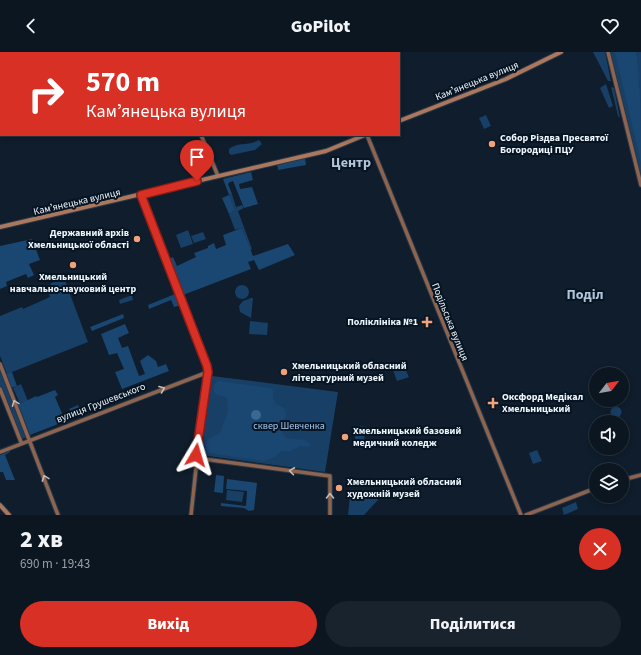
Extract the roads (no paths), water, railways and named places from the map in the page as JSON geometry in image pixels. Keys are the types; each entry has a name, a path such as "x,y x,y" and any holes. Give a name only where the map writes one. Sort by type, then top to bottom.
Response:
{"main road":[{"name":"Камʼянецька вулиця","path":"400,121 506,79 561,52"},
{"name":"Камʼянецька вулиця","path":"0,227 141,195 326,150 363,136"},
{"path":"0,505 9,515"}],"street":[{"path":"608,52 641,184"},
{"path":"200,136 218,176"},
{"name":"Подільська вулиця","path":"366,136 521,515"},
{"path":"141,195 208,372 196,458 191,515"},
{"path":"0,364 58,515"},
{"name":"вулиця Грушевського","path":"0,452 21,442 208,372"},
{"path":"0,389 21,442"},
{"path":"196,458 330,476 330,515"},
{"path":"629,478 641,475"},
{"path":"526,515 589,491"}],"place":[{"name":"Собор Різдва Пресвятої Богородиці ПЦУ","path":"492,144"},
{"name":"Державний архів Хмельницької області","path":"137,239"},
{"name":"Хмельницький навчально-науковий центр","path":"73,265"},
{"name":"Поліклініка №1","path":"427,322"},
{"name":"Хмельницький обласний літературний музей","path":"284,372"},
{"name":"Оксфорд Медікал Хмельницький","path":"493,403"},
{"name":"Хмельницький базовий медичний коледж","path":"345,437"},
{"name":"Хмельницький обласний художній музей","path":"339,488"}],"district":[{"name":"Центр","path":"351,163"},
{"name":"Поділ","path":"585,295"}],"park label":[{"name":"сквер Шевченка","path":"289,426"}]}
